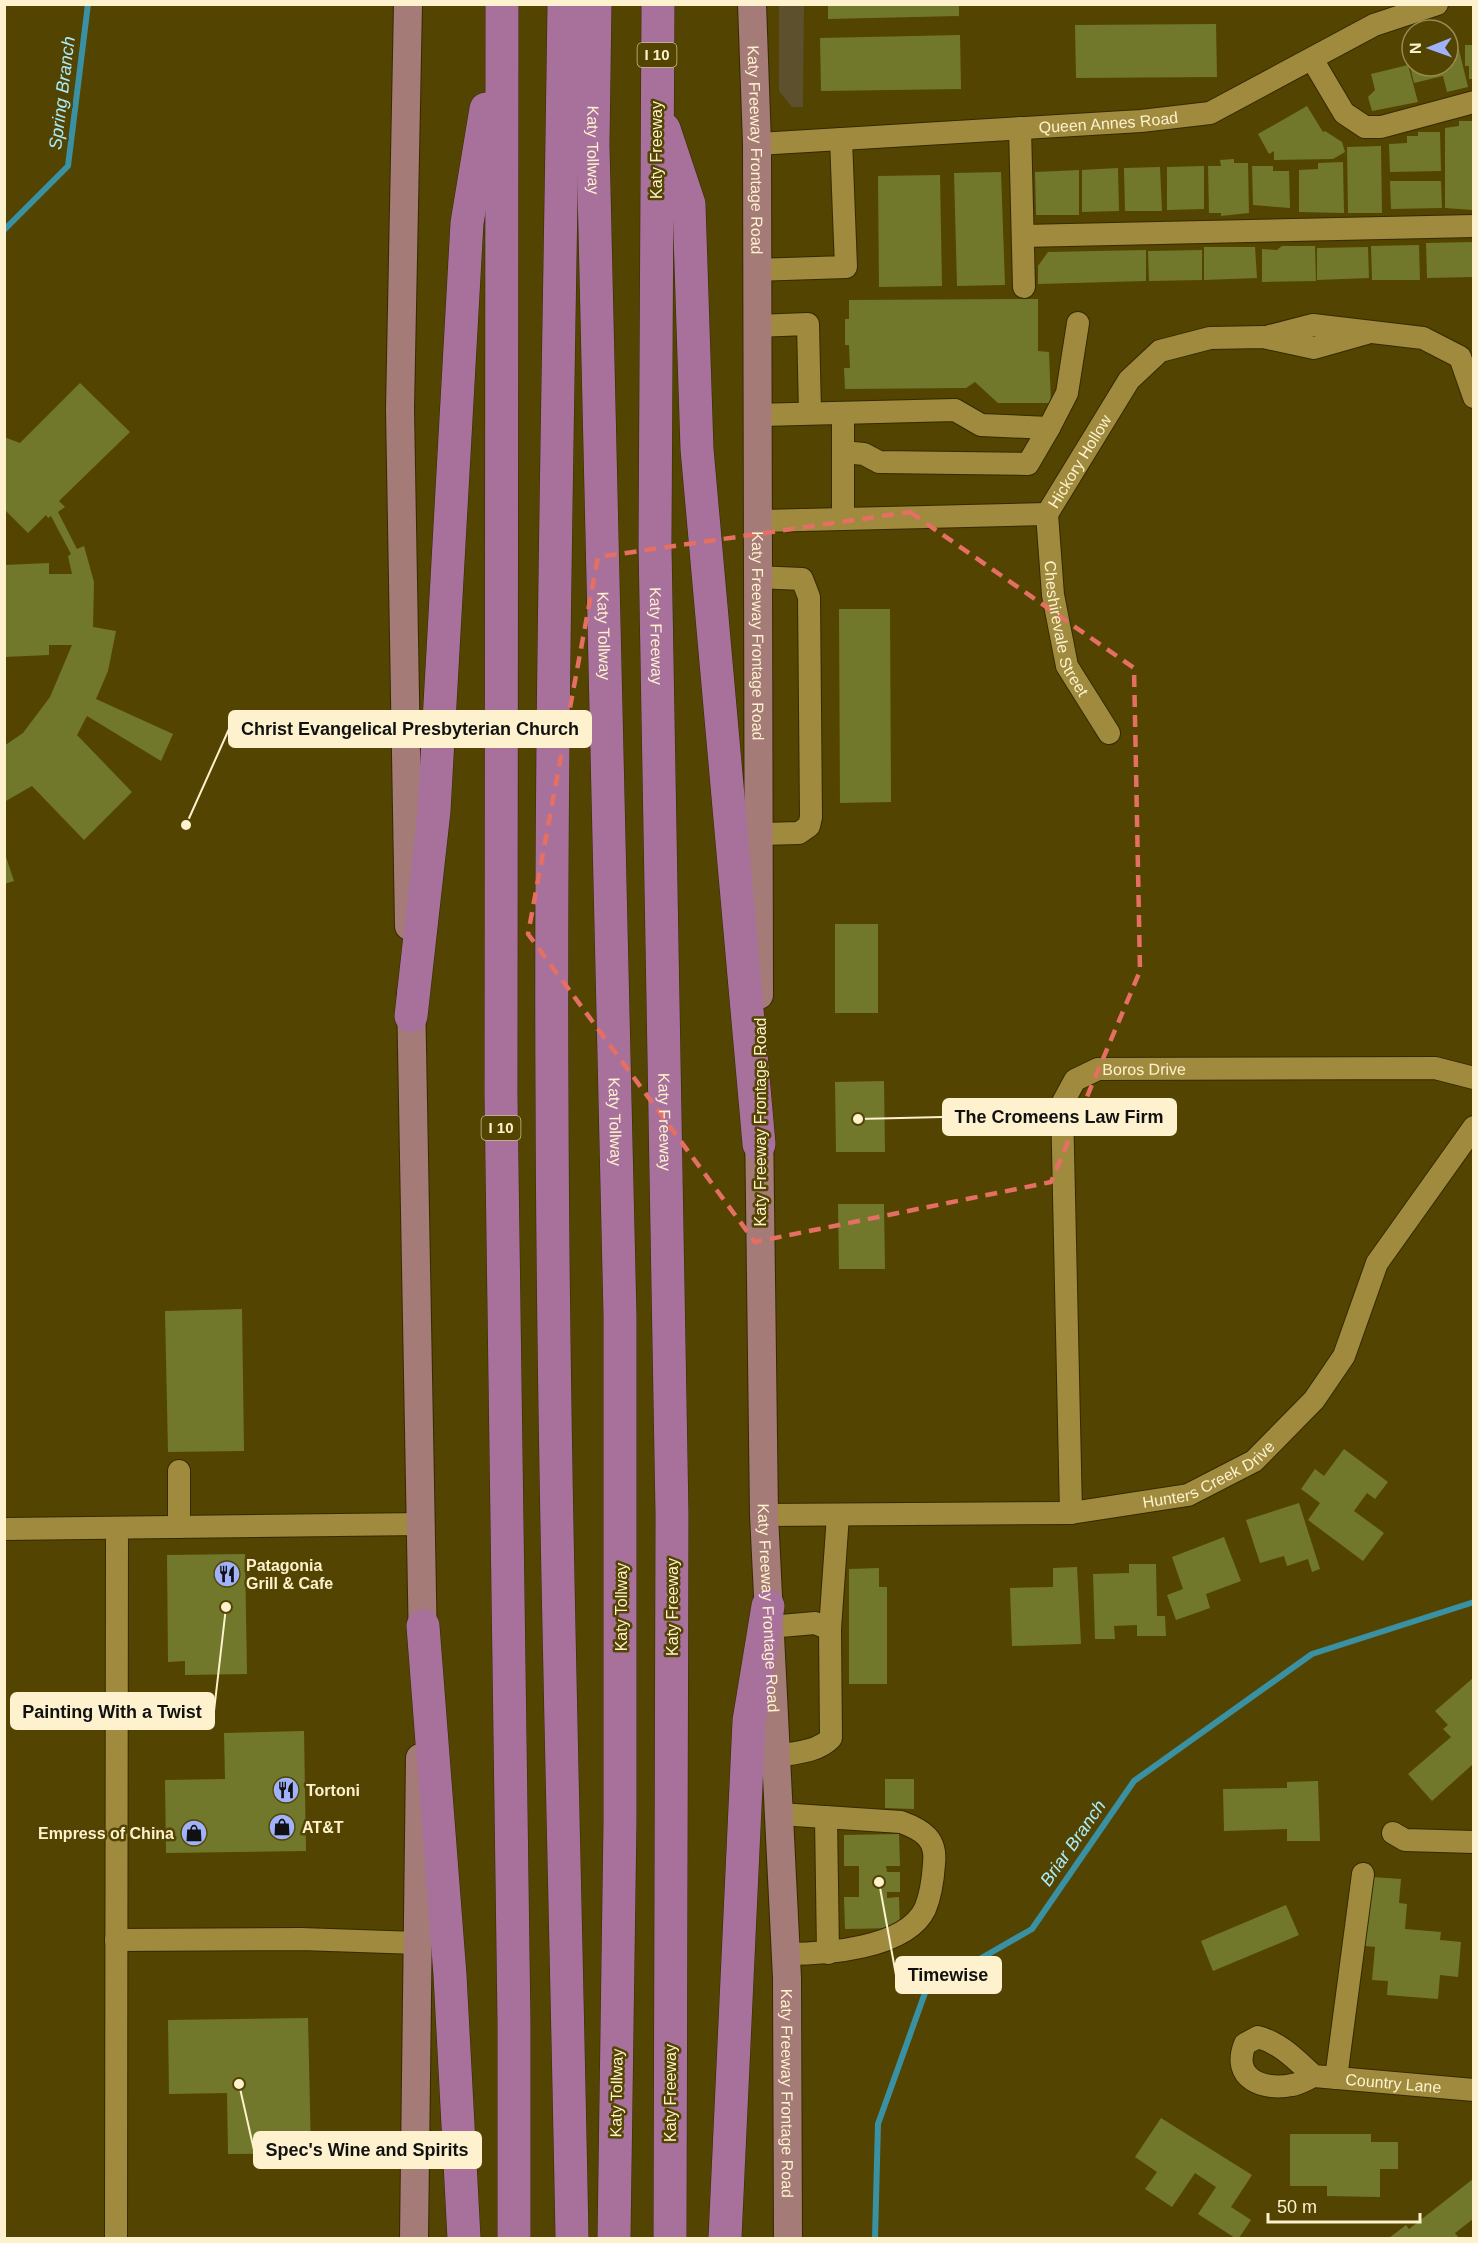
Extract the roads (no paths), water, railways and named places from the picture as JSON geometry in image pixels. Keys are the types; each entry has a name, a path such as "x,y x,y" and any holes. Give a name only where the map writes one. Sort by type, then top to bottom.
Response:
{"highway":[{"name":"Katy Tollway","path":"564,4 553,784 552,1100 557,1569 572,2238"},
{"name":"Katy Tollway","path":"596,4 593,145 617,1150 622,1569 614,2238"},
{"name":"Katy Freeway","path":"658,4 655,545 672,1515 670,2238"},
{"path":"411,1016 434,811 466,223 502,11"},
{"name":"I 10","path":"502,11 501,1095 514,2022 514,2238"},
{"path":"656,105 689,204 697,449 759,1144"},
{"path":"725,2238 749,1721 769,1617"},
{"path":"423,1626 450,1975 464,2238"}],"main road":[{"path":"408,4 400,409 413,1236 423,1626 414,2238"},
{"name":"Katy Freeway Frontage Road","path":"752,4 757,144 759,1144 764,1515 786,1954 788,2238"}],"street":[{"name":"Queen Annes Road","path":"757,144 1141,121 1210,113 1374,25 1437,4"},
{"path":"1311,59 1344,113 1365,128 1381,127 1473,102"},
{"path":"1020,128 1024,286"},
{"path":"757,270 846,267 841,139"},
{"path":"1023,236 1473,226"},
{"path":"843,453 864,454 879,462 1028,464 1067,393 1078,323"},
{"path":"757,326 808,324 810,413"},
{"name":"Hickory Hollow","path":"758,521 1047,514 1129,380 1160,351 1210,338 1263,337 1313,325 1423,338 1460,357 1473,397"},
{"path":"757,414 955,411 981,425 1049,428"},
{"path":"843,413 843,519"},
{"name":"Cheshirevale Street","path":"1047,514 1053,596 1067,666 1109,733"},
{"path":"758,577 802,579 807,585 811,806 809,826 799,833 759,834"},
{"name":"Boros Drive","path":"1071,1513 1062,1104 1076,1080 1098,1069 1435,1068 1473,1078"},
{"name":"Hunters Creek Drive","path":"764,1515 1071,1513 1188,1495 1254,1461 1314,1400 1344,1356 1377,1263 1473,1127"},
{"path":"179,1471 179,1527"},
{"path":"776,1756 825,1745 831,1738 830,1629 838,1515"},
{"path":"4,1529 422,1524"},
{"path":"116,2238 117,1528"},
{"path":"769,1617 823,1624 830,1629"},
{"path":"779,1814 902,1822 930,1838 935,1857 932,1888 924,1911 908,1927 871,1945 828,1953 786,1954"},
{"path":"826,1817 828,1953"},
{"path":"1393,1833 1405,1840 1473,1842"},
{"name":"Country Lane","path":"1363,1874 1325,2077 1473,2090"},
{"path":"116,1940 301,1939 417,1943"}],"waterway":[{"name":"Spring Branch","path":"4,230 68,166 88,4"},
{"name":"Briar Branch","path":"875,2238 878,2124 926,1990 1032,1929 1134,1781 1312,1654 1474,1602"}],"place":[{"name":"Christ Evangelical Presbyterian Church","path":"186,825"},
{"name":"The Cromeens Law Firm","path":"858,1119"},
{"name":"Patagonia Grill & Cafe","path":"227,1574"},
{"name":"Painting With a Twist","path":"226,1607"},
{"name":"Tortoni","path":"286,1790"},
{"name":"AT&T","path":"282,1827"},
{"name":"Empress of China","path":"194,1833"},
{"name":"Timewise","path":"879,1882"},
{"name":"Spec's Wine and Spirits","path":"239,2084"}]}
